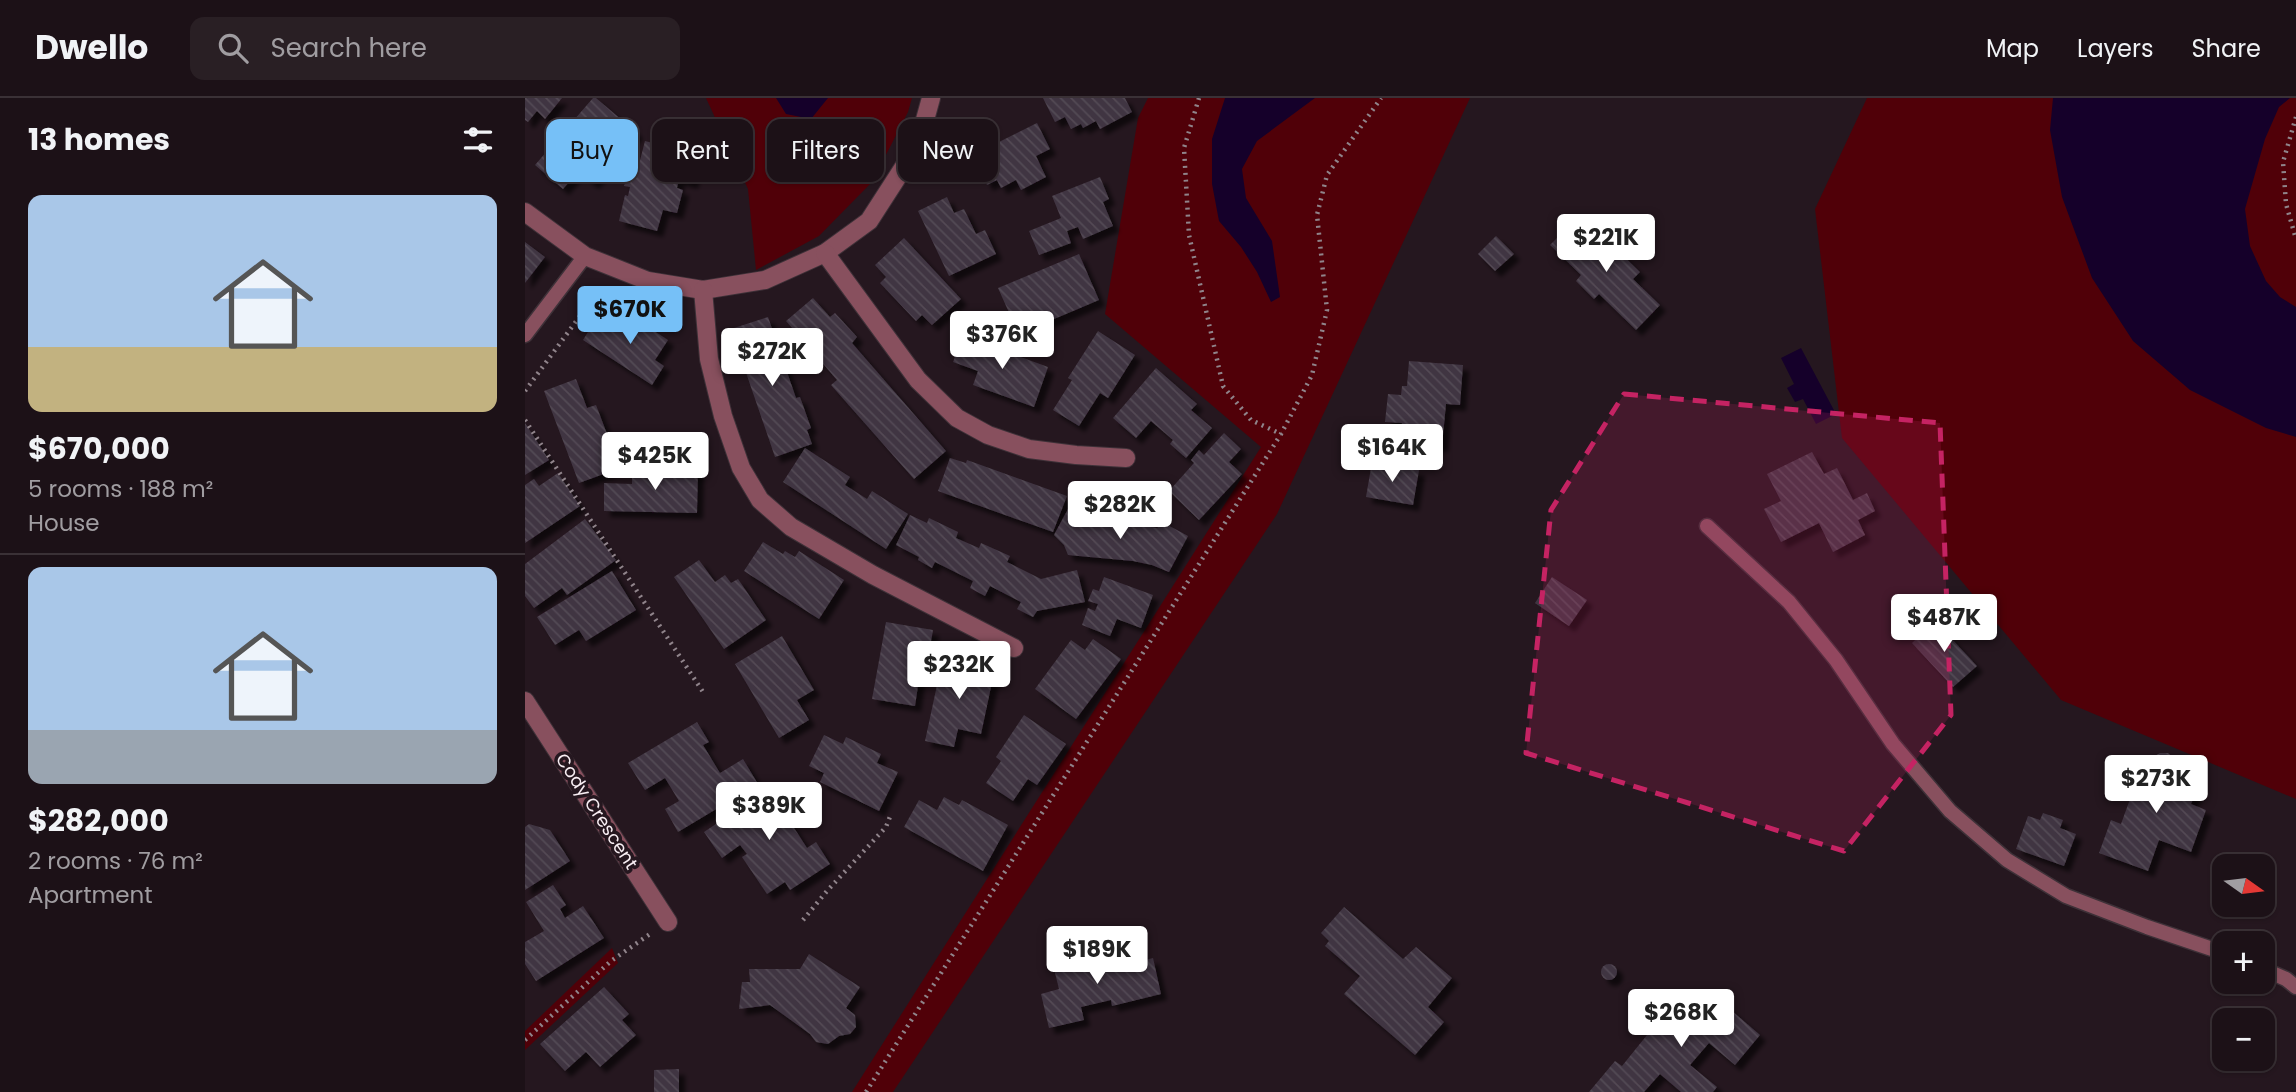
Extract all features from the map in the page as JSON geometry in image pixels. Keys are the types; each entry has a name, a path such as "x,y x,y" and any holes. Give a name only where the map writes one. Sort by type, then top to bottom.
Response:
{"street":[{"path":"525,212 585,256 648,281 703,290 765,280 825,253 869,221 918,145 931,98"},
{"path":"825,253 918,380 957,418 988,435 1030,449 1126,458"},
{"path":"703,290 709,359 723,416 741,468 760,499 791,527 873,575 1014,648"},
{"name":"Cody Crescent","path":"525,701 668,922"}],"lane":[{"path":"525,335 585,256"},
{"path":"1707,526 1789,602 1836,660 1893,744 1950,811 2007,860 2066,896 2212,949"},
{"path":"2275,974 2296,987"}],"path":[{"path":"1199,98 1184,148 1189,234 1223,386 1251,420 1281,434"},
{"path":"866,1092 1281,434 1312,374 1327,310 1317,215 1327,175 1381,98"},
{"path":"2296,117 2283,162 2286,204 2296,239"},
{"path":"525,391 615,268"},
{"path":"525,420 703,692"},
{"path":"803,920 886,828 891,814"},
{"path":"525,1040 611,961 668,922"}],"highlighted area":[{"path":"1624,394 1940,423 1951,715 1844,851 1526,753 1551,510"}],"shaded area":[{"path":"706,98 912,98 904,119 898,119 898,131 884,159 884,119 767,119 767,182 872,182 819,236 756,270 748,189 745,182 753,182 753,119 716,119"},
{"path":"776,98 828,98 811,119 786,114"},
{"path":"1148,98 1470,98 1277,514 893,1092 852,1092 1261,447 1105,314 1138,118"},
{"path":"1225,98 1315,98 1257,141 1242,169 1246,198 1272,241 1280,297 1271,302 1241,247 1219,221 1212,184 1212,139"},
{"path":"1867,98 2296,98 2296,799 2061,700 1842,438 1815,209"},
{"path":"2053,98 2290,98 2279,107 2265,139 2245,209 2250,246 2266,281 2280,297 2296,307 2296,437 2266,428 2190,390 2133,341 2092,278 2062,197 2050,130"},
{"path":"1801,348 1836,414 1816,424 1803,399 1795,402 1787,388 1794,384 1781,358"},
{"path":"612,948 618,963 525,1050 525,1031"}],"building":[{"path":"525,98 562,98 545,119 537,111 528,122 525,120"},
{"path":"593,98 596,98 621,119 575,119"},
{"path":"1043,98 1125,98 1132,112 1100,129 1096,121 1083,128 1081,124 1071,129 1065,117 1055,122"},
{"path":"1037,123 1050,149 1036,156 1046,177 1021,190 1016,180 1001,188 998,182 998,142"},
{"path":"645,141 652,143 652,182 678,182 677,188 683,190 677,213 663,210 657,231 619,221 625,195 628,196 630,187 624,186 625,182 638,182 638,168"},
{"path":"546,152 546,174 535,165"},
{"path":"1100,177 1109,199 1103,202 1113,226 1083,239 1078,227 1067,231 1071,243 1039,255 1029,231 1061,218 1052,196"},
{"path":"555,182 569,182 563,189"},
{"path":"947,197 954,213 964,209 976,234 985,230 996,254 949,276 918,211"},
{"path":"1574,221 1596,242 1603,236 1640,272 1633,279 1660,305 1636,330 1599,294 1594,299 1576,281 1581,275 1550,245"},
{"path":"1496,236 1514,254 1495,271 1478,254"},
{"path":"904,238 961,299 932,325 922,315 916,321 880,283 886,277 875,265"},
{"path":"525,242 545,257 525,283"},
{"path":"1079,254 1099,300 1047,322 1043,311 1029,317 1026,311 1011,317 998,288"},
{"path":"813,298 830,317 835,313 857,337 852,343 946,451 914,479 831,385 837,380 786,321"},
{"path":"627,313 668,340 655,360 664,366 652,385 583,340 596,319 614,331"},
{"path":"768,317 796,398 800,397 811,428 807,430 812,444 775,457 731,329"},
{"path":"1098,331 1135,355 1108,398 1100,393 1079,426 1053,410 1072,380 1068,378"},
{"path":"963,336 1048,367 1034,407 973,385 978,371 953,362"},
{"path":"1409,361 1463,365 1460,405 1446,404 1442,446 1400,442 1402,423 1385,422 1388,394 1401,395 1402,386 1407,386"},
{"path":"1156,368 1197,404 1191,410 1212,428 1186,458 1170,444 1173,440 1151,421 1136,438 1113,418"},
{"path":"576,379 587,408 596,405 620,468 579,483 544,391"},
{"path":"525,423 549,460 525,475"},
{"path":"1224,433 1241,449 1229,462 1242,474 1199,520 1169,491 1194,463 1191,460 1199,450 1204,455"},
{"path":"805,448 850,477 845,485 867,499 872,491 908,514 886,549 783,482"},
{"path":"1812,452 1824,474 1837,468 1853,500 1867,493 1875,511 1858,520 1865,535 1833,552 1819,523 1781,542 1764,509 1781,501 1767,474"},
{"path":"950,458 966,463 967,460 1067,496 1053,532 938,491"},
{"path":"1372,462 1419,470 1413,505 1366,497"},
{"path":"640,468 698,469 697,513 604,511 604,483 632,484 632,476 639,476"},
{"path":"558,473 580,506 525,543 525,485 534,479 539,486"},
{"path":"1068,509 1079,516 1157,528 1164,523 1188,536 1169,572 1133,561 1068,555 1064,545 1054,535"},
{"path":"910,515 927,523 929,518 958,532 956,538 979,548 981,543 1010,556 1007,562 1041,579 1077,570 1085,602 1037,611 1033,617 1017,609 1021,602 990,586 985,596 970,588 973,581 935,562 932,568 918,560 919,557 896,545"},
{"path":"585,519 616,560 567,595 562,588 534,608 525,596 525,564"},
{"path":"763,542 783,554 785,551 795,557 799,551 844,580 819,619 744,571"},
{"path":"699,560 715,582 725,575 731,583 738,579 766,620 724,649 674,577"},
{"path":"612,571 636,610 586,641 579,630 555,645 537,617"},
{"path":"1104,577 1153,595 1141,628 1117,619 1110,636 1082,625 1088,608 1095,611 1098,604 1088,601 1093,589 1099,591"},
{"path":"1552,577 1587,600 1569,626 1535,603"},
{"path":"1935,621 1977,666 1953,687 1912,643"},
{"path":"886,622 933,630 924,680 919,679 915,706 872,699"},
{"path":"782,636 814,690 797,700 809,720 779,738 735,664"},
{"path":"1093,639 1121,659 1076,719 1035,689 1071,640 1085,650"},
{"path":"943,657 995,668 981,734 958,729 954,747 925,741"},
{"path":"1024,715 1066,744 1037,785 1028,779 1013,801 986,783 1001,761 996,757"},
{"path":"697,722 709,742 703,745 720,773 743,759 758,784 678,832 665,809 679,801 665,778 645,790 628,763"},
{"path":"824,735 843,744 846,737 881,754 877,763 898,772 879,811 820,782 824,773 809,766"},
{"path":"2160,753 2168,753 2175,759 2176,773 2200,783 2191,804 2206,810 2191,852 2159,840 2148,871 2099,853 2111,820 2121,824 2143,763 2149,764 2151,758"},
{"path":"776,784 795,812 787,817 807,848 816,842 830,864 790,890 785,882 767,894 742,857 747,854 740,845 722,858 704,832"},
{"path":"944,797 959,805 962,800 1008,825 983,871 904,827 919,800 937,810"},
{"path":"2043,813 2063,820 2060,828 2076,834 2064,866 2016,849 2028,816 2040,820"},
{"path":"529,824 550,830 570,861 525,890 525,827"},
{"path":"553,885 566,905 560,909 565,918 583,906 604,938 536,981 525,964 525,942 544,931 526,902"},
{"path":"1344,907 1403,959 1416,947 1452,978 1428,1007 1444,1022 1415,1055 1344,994 1360,976 1325,946 1329,941 1321,933"},
{"path":"1118,949 1122,966 1153,958 1161,994 1112,1006 1111,1000 1081,1007 1084,1020 1049,1028 1041,994 1059,989 1053,965"},
{"path":"809,954 860,987 846,1008 855,1015 856,1027 850,1034 839,1036 828,1044 816,1042 810,1034 770,1005 739,1009 742,982 750,982 749,969 800,969"},
{"path":"1609,964 1617,972 1609,980 1601,972"},
{"path":"604,987 629,1014 622,1020 636,1035 600,1067 586,1052 565,1071 540,1044"},
{"path":"1709,991 1760,1035 1735,1065 1709,1043 1690,1065 1717,1087 1713,1092 1681,1092 1660,1074 1644,1092 1589,1092 1615,1061 1622,1066 1647,1035 1643,1032 1669,1002 1687,1017"},
{"path":"679,1069 679,1092 654,1092 654,1070"}]}
